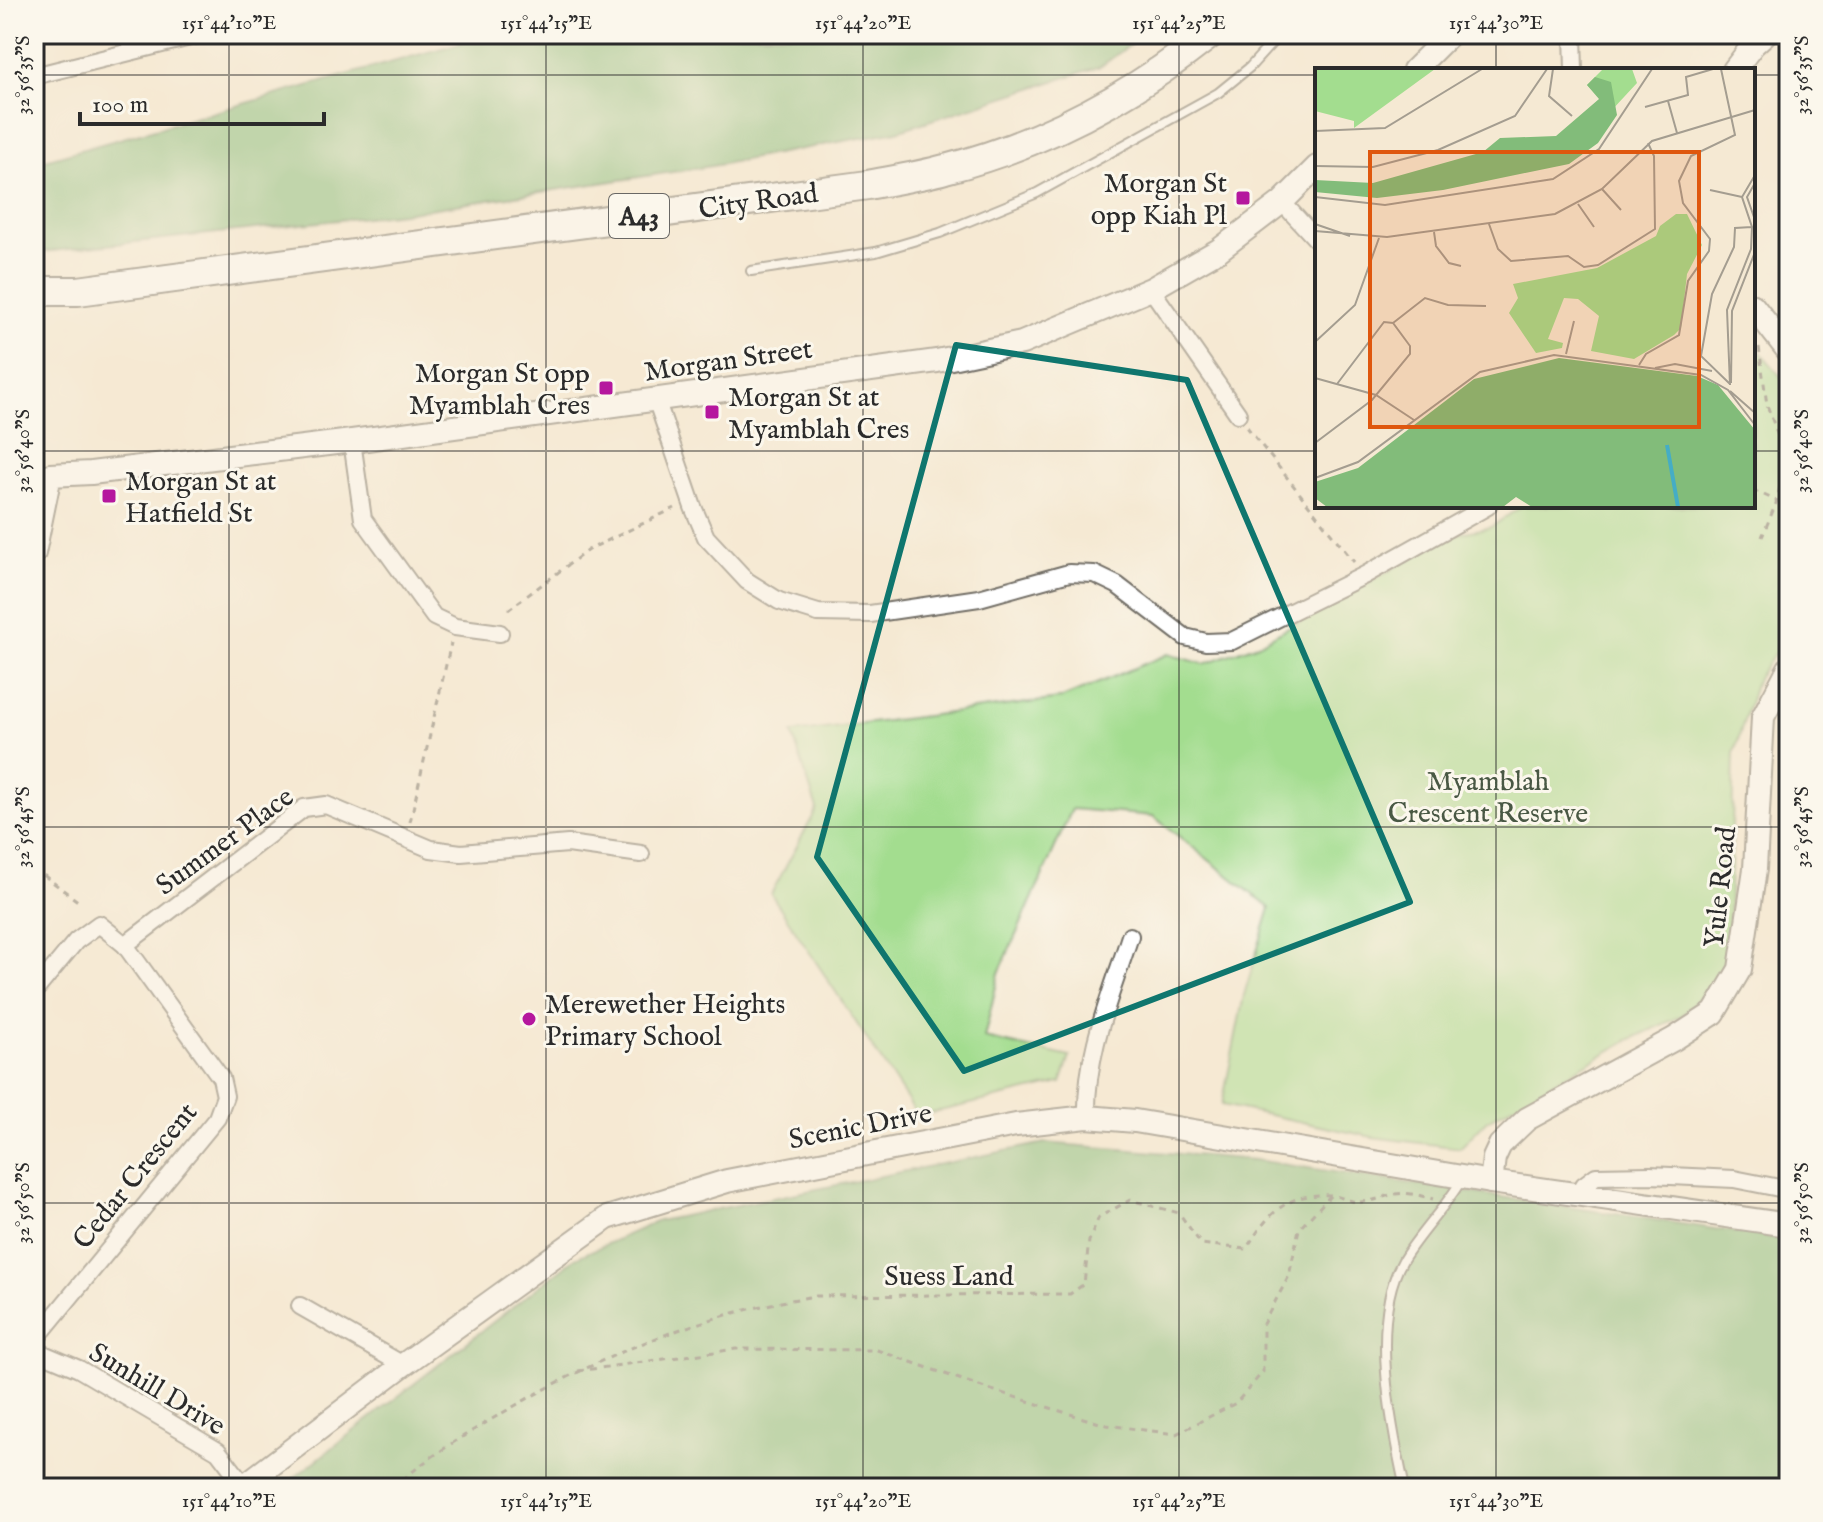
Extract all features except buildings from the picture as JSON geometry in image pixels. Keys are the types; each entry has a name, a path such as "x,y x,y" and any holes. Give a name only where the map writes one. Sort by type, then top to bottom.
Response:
{"highway":[{"name":"City Road","path":"34,291 78,291 868,185 946,169 1074,122 1142,83 1210,34"}],"street":[{"path":"34,76 202,34"},
{"path":"1416,68 1450,34"},
{"path":"1573,34 1574,68"},
{"path":"1736,68 1765,34"},
{"name":"Morgan Street","path":"42,474 91,473 352,441 937,361 1022,343 1151,289 1219,250 1282,202 1315,169"},
{"path":"1282,202 1315,238"},
{"path":"1151,289 1238,414"},
{"path":"1755,309 1789,352"},
{"path":"656,399 706,537 747,581 779,601 818,613 870,614 979,598 1069,573 1094,574 1117,585 1185,637 1206,642 1232,641 1365,575 1484,508"},
{"path":"352,441 363,519 434,617 455,627 500,633"},
{"path":"34,553 42,474"},
{"name":"Yule Road","path":"1491,1182 1494,1158 1500,1145 1527,1119 1674,1039 1714,1013 1740,969 1755,869 1763,717 1789,668"},
{"name":"Summer Place","path":"125,945 304,808 326,805 431,849 461,853 568,844 641,854"},
{"name":"Cedar Crescent","path":"34,992 76,941 99,924 125,945 221,1078 225,1096 217,1118 34,1341"},
{"path":"1087,1117 1086,1087 1096,1041 1130,936"},
{"name":"Scenic Drive","path":"242,1487 403,1365 607,1218 727,1181 1016,1125 1087,1117 1135,1121 1491,1182 1789,1225"},
{"path":"1578,1195 1584,1185 1596,1176 1637,1175 1734,1179 1789,1190"},
{"path":"300,1306 403,1365"},
{"name":"Sunhill Drive","path":"34,1350 79,1369 218,1451 242,1487"}],"lane":[{"path":"751,271 876,252 940,233 1037,193 1218,93 1250,67 1280,34"},
{"path":"1405,1488 1384,1376 1389,1302 1402,1262 1463,1177"}],"path":[{"path":"1759,343 1767,405 1782,447 1783,472 1777,501 1762,537"},
{"path":"1238,414 1365,575"},
{"path":"1755,491 1777,501"},
{"path":"508,610 588,550 675,508"},
{"path":"409,826 451,643"},
{"path":"34,868 79,902"},
{"name":"Suess Land","path":"394,1488 469,1432 574,1372 668,1333 779,1302 816,1296 1070,1294 1084,1284 1089,1241 1099,1217 1130,1200 1179,1213 1201,1244 1246,1249 1267,1217 1285,1203 1331,1195 1360,1202 1390,1195 1414,1194 1445,1203"},
{"path":"574,1372 736,1349 877,1350 982,1387 1106,1425 1176,1434 1236,1403 1263,1372 1263,1324 1289,1276 1299,1229 1331,1195"}],"highlighted area":[{"path":"956,345 1187,380 1410,902 964,1071 817,857"}],"green space":[{"path":"492,34 1145,34 1101,66 897,131 712,166 403,213 34,253 34,163"},
{"name":"Myamblah Crescent Reserve","path":"1755,345 1789,386 1789,633 1757,678 1734,753 1729,931 1723,973 1683,1015 1627,1041 1486,1121 1460,1148 1372,1137 1222,1105 1244,995 1270,908 1153,816 1072,809 999,973 984,1038 1070,1057 1061,1083 918,1116 771,894 817,809 792,733 1060,699 1168,654 1204,664 1258,644 1455,534 1491,527 1519,508 1755,508"},
{"path":"1045,1143 1255,1160 1789,1240 1789,1488 281,1488 575,1258 658,1221"}],"place":[{"name":"Morgan St opp Kiah Pl","path":"1243,198"},
{"name":"Morgan St opp Myamblah Cres","path":"606,388"},
{"name":"Morgan St at Myamblah Cres","path":"712,412"},
{"name":"Morgan St at Hatfield St","path":"109,496"},
{"name":"Merewether Heights Primary School","path":"529,1019"}]}
